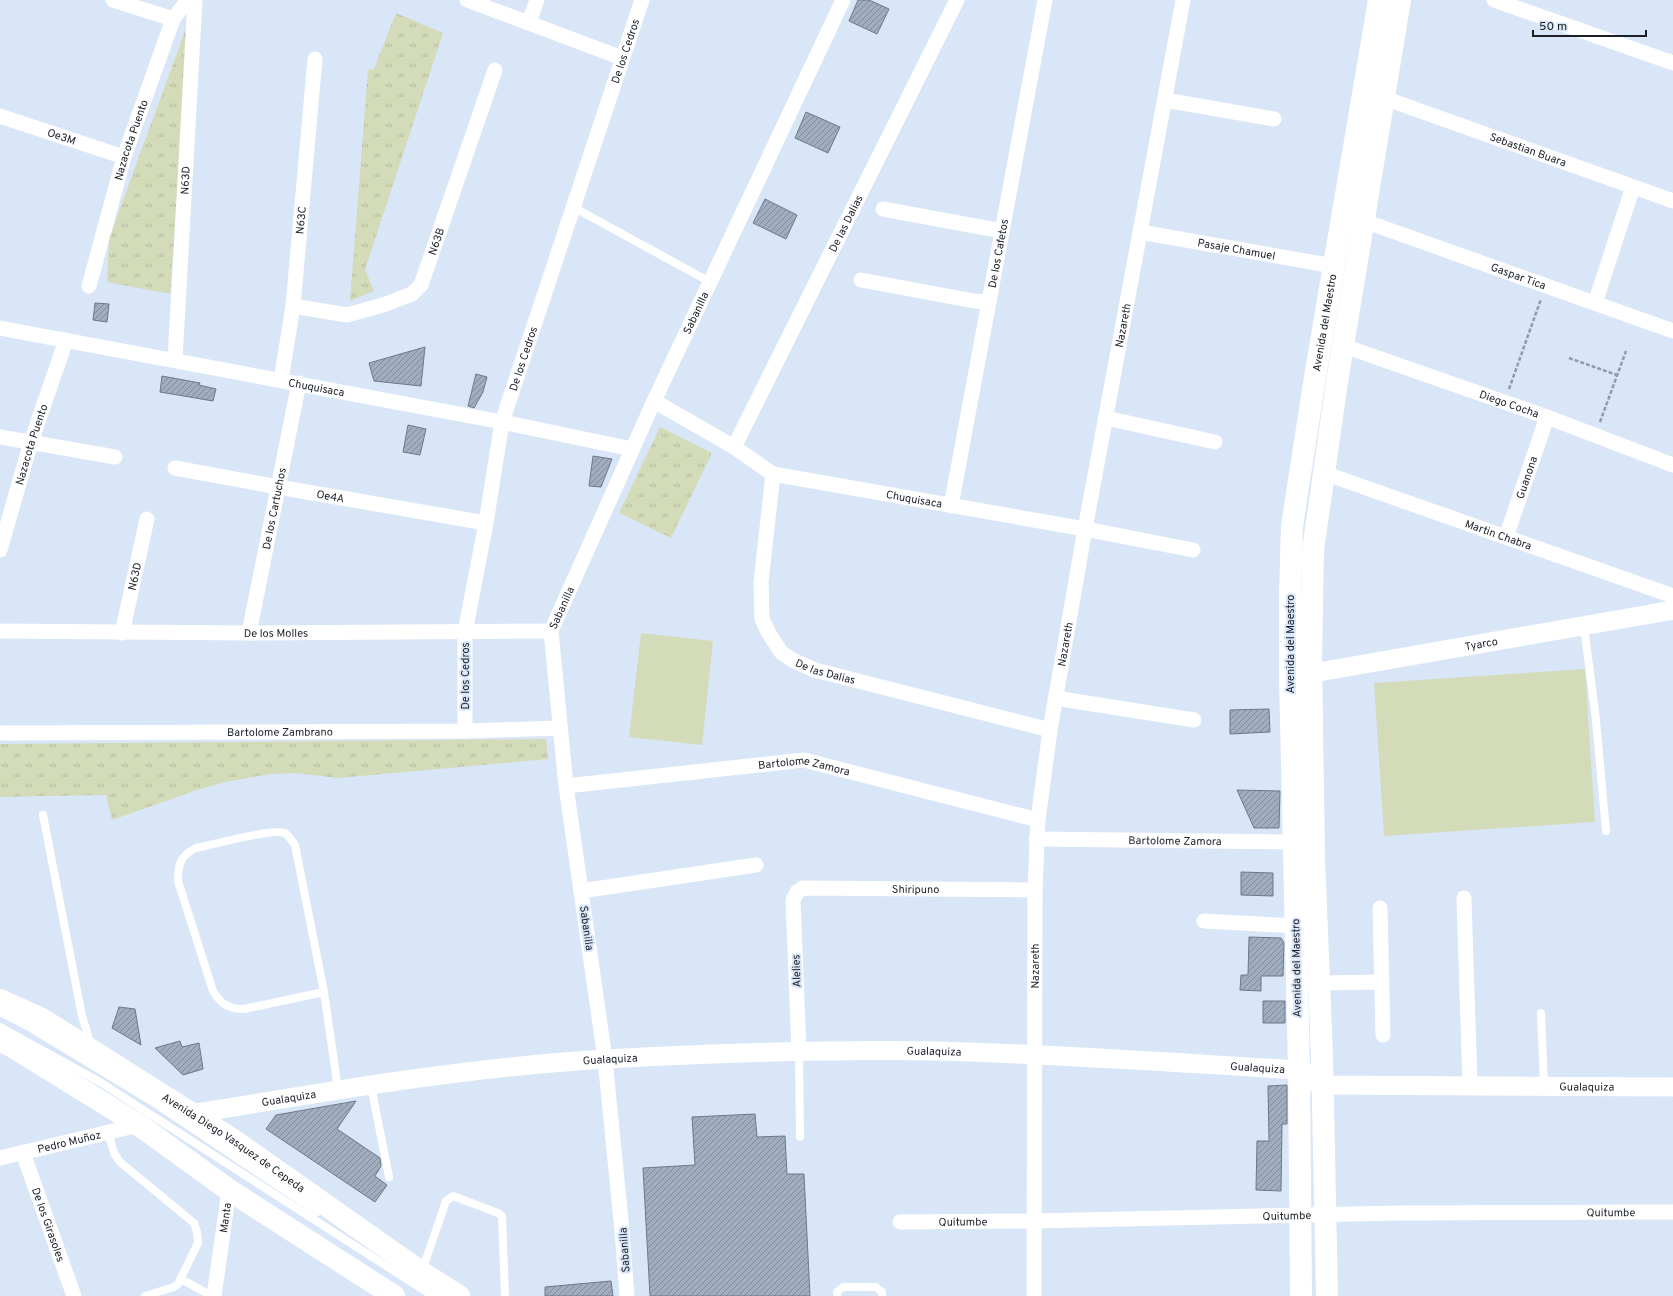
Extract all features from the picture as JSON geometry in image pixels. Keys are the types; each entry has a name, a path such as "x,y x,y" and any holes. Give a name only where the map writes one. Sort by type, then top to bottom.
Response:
{"main road":[{"name":"Avenida del Maestro","path":"1302,1296 1296,926 1304,842 1311,673 1313,550 1337,382 1384,98 1389,2"},
{"name":"Avenida del Maestro","path":"1327,1296 1320,983 1304,842 1290,677 1292,526 1315,377 1349,181 1389,2"},
{"path":"1349,181 1370,185"},
{"path":"1315,377 1337,382"},
{"path":"1290,594 1312,594"},
{"name":"Avenida Diego Vasquez de Cepeda","path":"0,1000 42,1019 192,1114 233,1148 459,1296"},
{"path":"0,1041 11,1046 139,1126 230,1178 394,1296"}],"street":[{"path":"113,0 173,19"},
{"name":"Nazacota Puento","path":"89,286 124,157 173,19 188,0"},
{"name":"N63D","path":"175,360 195,0"},
{"path":"467,0 622,58"},
{"path":"529,22 537,0"},
{"name":"De los Cedros","path":"465,731 465,632 486,523 502,422 642,0"},
{"name":"Sabanilla","path":"627,1296 605,1059 566,786 551,631 654,401 843,0"},
{"name":"De las Dalias","path":"734,447 957,0"},
{"name":"De los Cafetos","path":"951,506 1045,0"},
{"name":"Nazareth","path":"1034,1296 1035,890 1038,820 1050,730 1085,529 1183,0"},
{"path":"1494,0 1673,63"},
{"name":"N63C","path":"280,380 293,306 315,60"},
{"name":"N63B","path":"293,306 347,315 412,294 421,285 494,70"},
{"name":"Sebastian Buara","path":"1384,98 1673,201"},
{"path":"1165,100 1274,119"},
{"name":"Oe3M","path":"0,116 124,157"},
{"path":"1594,303 1633,187"},
{"path":"883,209 1002,231"},
{"name":"Gaspar Tica","path":"1364,221 1673,331"},
{"name":"Pasaje Chamuel","path":"1140,232 1334,266"},
{"path":"861,280 989,302"},
{"name":"Chuquisaca","path":"0,328 502,422 632,449"},
{"name":"Nazacota Puento","path":"0,550 31,442 66,340"},
{"name":"Diego Cocha","path":"1344,346 1547,417 1673,465"},
{"name":"De los Cartuchos","path":"249,633 299,384"},
{"name":"Chuquisaca","path":"654,401 734,447 773,474 1085,529 1193,550"},
{"name":"Guanona","path":"1506,537 1547,417"},
{"path":"1106,418 1215,442"},
{"path":"0,437 115,457"},
{"name":"Oe4A","path":"175,468 486,523"},
{"name":"Martin Chabra","path":"1324,473 1673,596"},
{"name":"De las Dalias","path":"773,474 761,582 761,605 762,619 768,632 781,652 792,660 815,670 1050,730"},
{"name":"N63D","path":"122,633 147,519"},
{"name":"Tyarco","path":"1290,677 1673,610"},
{"name":"De los Molles","path":"0,630 122,633 551,631"},
{"path":"1056,698 1194,720"},
{"name":"Bartolome Zambrano","path":"0,733 465,731 560,728"},
{"name":"Bartolome Zamora","path":"566,786 804,760 1038,820"},
{"name":"Bartolome Zamora","path":"1036,839 1304,842"},
{"path":"581,891 756,865"},
{"name":"Shiripuno","path":"797,892 803,888 1035,890"},
{"name":"Alelies","path":"797,892 794,900 799,1051"},
{"path":"1464,898 1470,1086"},
{"path":"1380,908 1383,1035"},
{"path":"1204,921 1296,926"},
{"path":"1320,983 1382,982"},
{"name":"Gualaquiza","path":"192,1114 338,1089 371,1086 395,1081 467,1072 605,1059 799,1051 917,1051 1034,1054 1299,1070 1306,1072 1316,1084 1323,1085 1673,1087"},
{"name":"Pedro Muñoz","path":"0,1158 139,1126"},
{"name":"De los Girasoles","path":"22,1153 74,1296"},
{"name":"Manta","path":"213,1296 230,1178"},
{"name":"Quitumbe","path":"900,1222 1034,1221 1409,1213 1673,1212"}],"lane":[{"path":"573,207 710,282"},
{"path":"1584,626 1596,720 1606,831"},
{"path":"42,815 82,1016 93,1051"},
{"path":"324,992 244,1009 234,1009 225,1006 218,1000 213,991 178,881 180,861 187,853 196,848 270,832 285,834 295,845 324,992 338,1089"},
{"path":"0,1012 52,1040 153,1102 233,1148 443,1296"},
{"path":"1541,1013 1544,1086"},
{"path":"0,1027 100,1082 230,1178 434,1296"},
{"path":"799,1051 800,1136"},
{"path":"371,1086 389,1177"},
{"path":"108,1132 114,1153 120,1162 182,1212 194,1223 197,1232 198,1243 178,1284 174,1287 145,1296"},
{"name":"Manta","path":"230,1178 233,1148"},
{"path":"421,1272 446,1201 453,1196 498,1213 502,1216 505,1296"},
{"path":"181,1279 213,1296"},
{"path":"837,1296 837,1292 843,1287 876,1287 882,1292 882,1296"}],"path":[{"path":"1505,402 1546,286"},
{"path":"1595,436 1626,351"},
{"path":"1569,358 1617,374"}],"green space":[{"path":"192,12 170,294 107,282 109,239"},
{"path":"396,13 443,33 365,270 374,291 350,301 368,70 374,69"},
{"path":"660,427 712,453 671,538 619,513"},
{"path":"641,633 713,641 702,745 629,737"},
{"path":"1585,669 1595,822 1384,836 1374,683"},
{"path":"546,739 548,759 338,778 295,773 270,774 225,782 194,791 112,820 106,795 0,797 0,744"}],"building":[{"path":"858,0 869,0 889,9 877,34 849,21"},
{"path":"806,112 840,127 828,153 795,138"},
{"path":"765,199 797,215 786,239 753,223"},
{"path":"95,303 109,304 107,322 93,320"},
{"path":"425,347 421,386 374,381 369,363"},
{"path":"476,374 487,377 483,392 474,408 468,406"},
{"path":"162,376 200,383 199,385 216,389 213,401 160,392"},
{"path":"408,425 426,429 420,455 403,452"},
{"path":"593,456 612,459 601,487 589,486"},
{"path":"1269,709 1270,732 1230,734 1230,710"},
{"path":"1237,790 1280,791 1279,828 1254,828"},
{"path":"1241,872 1273,873 1273,896 1241,895"},
{"path":"1249,937 1281,938 1284,943 1283,976 1261,976 1261,991 1240,990 1241,975 1248,975"},
{"path":"1263,1001 1285,1001 1285,1023 1263,1023"},
{"path":"119,1007 135,1009 141,1045 112,1028"},
{"path":"180,1041 182,1047 199,1043 203,1069 183,1075 155,1048"},
{"path":"1287,1085 1287,1124 1282,1124 1281,1191 1256,1190 1257,1141 1269,1141 1268,1086"},
{"path":"356,1101 337,1129 380,1158 381,1166 375,1176 387,1185 375,1202 266,1129 276,1115"},
{"path":"755,1114 757,1137 785,1136 787,1174 804,1174 810,1296 650,1296 643,1168 695,1165 692,1117"},
{"path":"611,1281 613,1296 545,1296 545,1287"}]}
